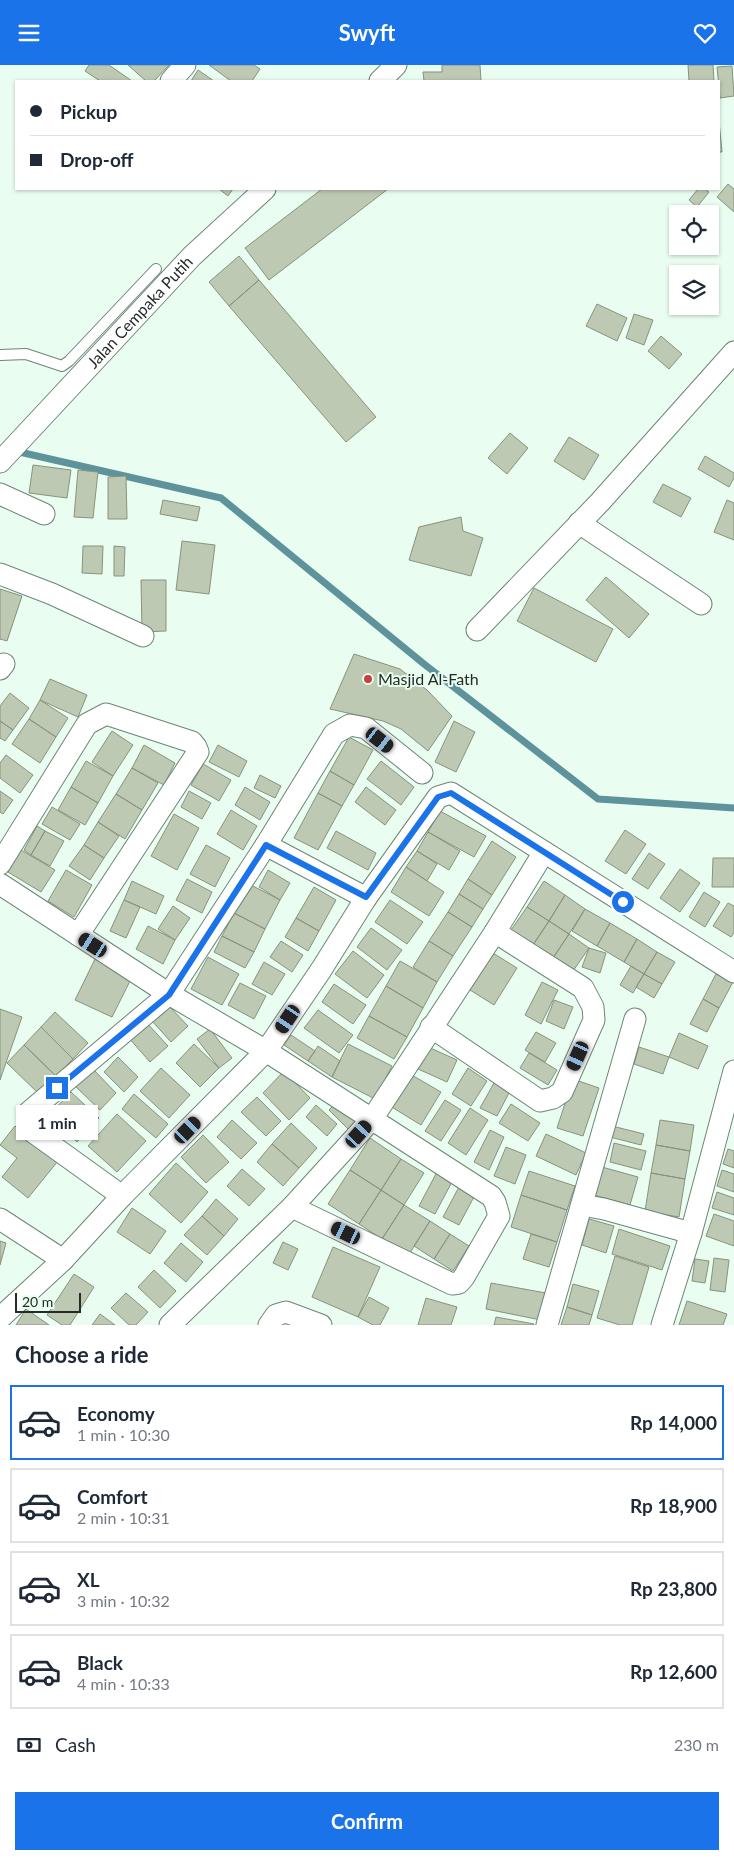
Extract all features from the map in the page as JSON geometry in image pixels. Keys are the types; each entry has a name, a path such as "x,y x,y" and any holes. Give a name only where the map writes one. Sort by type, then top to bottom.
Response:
{"street":[{"path":"173,80 185,65"},
{"path":"381,80 396,65"},
{"name":"Jalan Cempaka Putih","path":"0,462 192,256 264,190"},
{"path":"477,630 580,523 734,352"},
{"path":"0,494 44,514"},
{"path":"580,523 701,604"},
{"path":"0,574 52,593 143,635"},
{"path":"0,864 87,724 106,714 192,743 198,753 78,935"},
{"path":"122,1196 33,1132 29,1122 29,1112 169,995 266,845 330,739 340,729 350,725 366,729 422,773"},
{"path":"0,1318 63,1260 122,1196 266,1051 321,970 366,897 438,797 444,794 451,793 734,972"},
{"path":"266,845 366,897"},
{"path":"170,1325 292,1207 372,1119 495,932 544,852"},
{"path":"0,884 169,995 266,1051 491,1196 499,1216 464,1277 459,1283 452,1284 292,1207"},
{"path":"431,1027 540,1101 553,1098 562,1092 594,1020 593,1007 583,988 495,932"},
{"path":"547,1325 635,1019"},
{"path":"662,1325 692,1233 734,1071"},
{"path":"582,1205 604,1209 692,1233"},
{"path":"0,1219 63,1260"},
{"path":"269,1325 276,1315 286,1312 321,1325"}],"lane":[{"path":"0,355 26,354 62,366 69,361 156,269"}],"building":[{"path":"89,65 109,65 131,80 98,80 85,71"},
{"path":"128,65 169,65 155,80 145,80"},
{"path":"209,65 254,65 260,69 253,80 230,80"},
{"path":"442,65 480,65 481,80 424,80 423,72 442,72"},
{"path":"688,65 713,65 714,80 689,80"},
{"path":"732,66 734,96 720,98 720,80 718,80 717,67"},
{"path":"198,70 213,80 192,80"},
{"path":"720,131 722,152 720,152"},
{"path":"728,184 734,189 734,212 717,197"},
{"path":"220,190 232,190 228,196"},
{"path":"321,190 387,190 269,280 245,248"},
{"path":"697,190 706,190 709,192 699,205 695,205 689,200"},
{"path":"239,256 259,280 229,306 209,282"},
{"path":"259,280 376,417 346,442 229,306"},
{"path":"597,304 627,318 617,341 586,326"},
{"path":"634,314 653,320 644,345 626,338"},
{"path":"661,336 682,354 669,369 648,351"},
{"path":"510,433 528,448 507,474 488,458"},
{"path":"569,437 599,455 584,480 554,461"},
{"path":"705,456 734,473 734,478 729,487 698,469"},
{"path":"33,465 71,470 67,498 29,493"},
{"path":"78,470 98,472 93,518 74,517"},
{"path":"126,476 127,519 108,519 108,477"},
{"path":"663,484 691,498 681,517 653,502"},
{"path":"163,500 200,507 197,521 160,514"},
{"path":"727,500 734,503 734,540 714,532"},
{"path":"461,517 463,531 483,538 471,576 409,560 419,527"},
{"path":"182,541 215,545 209,594 176,590"},
{"path":"83,546 103,546 102,574 82,573"},
{"path":"114,546 125,547 124,576 114,576"},
{"path":"606,577 649,614 629,638 586,600"},
{"path":"141,580 166,580 166,631 142,632"},
{"path":"534,588 613,629 596,662 517,621"},
{"path":"0,589 22,596 7,641 0,639"},
{"name":"Masjid Al-Fath","path":"354,654 400,669 427,690 452,716 428,751 401,729 383,721 330,709"},
{"path":"50,679 87,695 78,717 40,700"},
{"path":"10,693 29,708 13,730 0,721 0,706"},
{"path":"40,700 68,718 56,737 29,719"},
{"path":"29,719 56,737 40,763 12,744"},
{"path":"0,721 13,730 5,741 0,738"},
{"path":"454,721 475,732 456,772 435,762"},
{"path":"112,731 133,745 113,776 92,762"},
{"path":"349,737 373,750 354,785 330,771"},
{"path":"144,745 175,763 164,785 132,768"},
{"path":"218,745 247,761 239,777 209,762"},
{"path":"6,755 33,775 20,793 0,778 0,763"},
{"path":"86,761 113,776 98,803 71,787"},
{"path":"381,761 414,787 401,805 367,779"},
{"path":"203,764 231,780 219,801 191,785"},
{"path":"132,768 158,783 142,810 116,794"},
{"path":"330,771 354,785 342,806 318,793"},
{"path":"260,775 281,786 275,798 254,788"},
{"path":"71,787 98,803 85,825 58,810"},
{"path":"245,787 270,802 260,820 235,805"},
{"path":"366,787 396,810 385,825 355,802"},
{"path":"0,791 13,800 3,814 0,812"},
{"path":"189,791 211,803 202,819 181,807"},
{"path":"318,793 342,806 318,850 294,838"},
{"path":"116,794 142,810 125,839 98,822"},
{"path":"52,807 80,824 70,840 42,824"},
{"path":"231,810 257,826 243,850 217,834"},
{"path":"440,811 486,836 474,857 428,832"},
{"path":"174,814 199,828 177,870 151,856"},
{"path":"98,822 119,836 104,858 84,845"},
{"path":"37,826 45,831 31,855 24,850"},
{"path":"625,830 646,844 626,874 605,861"},
{"path":"45,831 64,841 50,866 31,855"},
{"path":"336,831 376,853 368,870 327,848"},
{"path":"428,832 460,851 449,870 417,851"},
{"path":"492,841 516,857 492,895 468,879"},
{"path":"84,845 104,858 90,880 69,866"},
{"path":"206,845 230,858 215,887 190,874"},
{"path":"21,850 55,870 41,892 8,872"},
{"path":"417,851 437,864 427,881 406,867"},
{"path":"649,853 665,864 648,889 632,879"},
{"path":"713,858 734,858 734,887 712,887"},
{"path":"406,867 444,892 429,916 391,892"},
{"path":"680,869 700,883 680,912 660,898"},
{"path":"66,870 92,885 74,917 48,901"},
{"path":"268,870 290,883 280,900 259,887"},
{"path":"187,879 212,892 202,913 176,900"},
{"path":"468,879 492,895 483,909 459,894"},
{"path":"132,881 164,896 156,914 124,900"},
{"path":"544,881 565,895 549,921 527,907"},
{"path":"249,884 280,900 265,929 234,913"},
{"path":"314,887 336,900 319,931 296,918"},
{"path":"704,892 720,902 705,927 689,917"},
{"path":"459,894 483,909 472,927 448,912"},
{"path":"565,895 585,909 569,934 549,921"},
{"path":"124,900 140,907 126,938 110,931"},
{"path":"390,900 423,922 407,944 375,922"},
{"path":"728,903 734,906 734,933 731,937 713,926"},
{"path":"173,906 190,918 175,940 158,929"},
{"path":"527,907 549,921 533,945 511,930"},
{"path":"585,909 610,923 597,946 572,931"},
{"path":"448,912 472,927 453,956 429,941"},
{"path":"234,913 265,929 254,952 222,936"},
{"path":"296,918 319,931 308,951 285,937"},
{"path":"549,921 569,934 553,958 533,945"},
{"path":"610,923 637,939 624,962 597,946"},
{"path":"148,926 175,940 163,964 136,949"},
{"path":"371,928 402,950 387,970 357,947"},
{"path":"569,934 589,948 573,971 553,958"},
{"path":"222,936 254,952 245,968 214,952"},
{"path":"637,939 657,952 644,974 624,962"},
{"path":"281,941 303,955 292,972 270,957"},
{"path":"429,941 453,956 437,982 413,967"},
{"path":"589,948 606,953 600,973 582,967"},
{"path":"353,951 384,975 367,998 335,974"},
{"path":"657,952 675,962 662,984 644,974"},
{"path":"493,953 517,968 494,1005 470,990"},
{"path":"208,957 239,974 222,1005 191,989"},
{"path":"95,959 132,977 112,1017 75,1000"},
{"path":"400,961 437,982 423,1008 386,986"},
{"path":"264,962 285,974 272,995 252,984"},
{"path":"631,966 644,974 633,993 620,985"},
{"path":"644,974 662,984 654,998 636,987"},
{"path":"716,974 733,982 719,1008 703,999"},
{"path":"542,982 558,990 541,1024 525,1015"},
{"path":"240,983 266,996 254,1019 228,1005"},
{"path":"334,984 366,1005 353,1024 322,1002"},
{"path":"386,986 423,1008 407,1037 369,1016"},
{"path":"703,999 719,1008 707,1032 690,1024"},
{"path":"554,1000 573,1007 564,1029 546,1021"},
{"path":"168,1005 188,1026 171,1042 152,1021"},
{"path":"0,1009 22,1017 0,1080"},
{"path":"318,1010 353,1035 339,1053 304,1028"},
{"path":"55,1012 88,1043 73,1059 41,1027"},
{"path":"369,1016 407,1037 394,1059 357,1038"},
{"path":"146,1022 168,1046 150,1062 128,1037"},
{"path":"41,1027 73,1059 56,1076 24,1045"},
{"path":"210,1029 232,1058 219,1068 197,1039"},
{"path":"536,1032 556,1043 545,1062 525,1050"},
{"path":"679,1033 708,1046 698,1069 669,1057"},
{"path":"291,1035 315,1051 308,1061 284,1045"},
{"path":"194,1044 219,1068 200,1087 176,1063"},
{"path":"348,1044 392,1066 375,1099 332,1077"},
{"path":"24,1045 56,1076 39,1094 7,1063"},
{"path":"318,1046 340,1061 332,1077 308,1061"},
{"path":"428,1047 457,1060 447,1082 418,1069"},
{"path":"639,1047 669,1057 663,1074 634,1064"},
{"path":"529,1053 557,1070 548,1085 520,1068"},
{"path":"118,1057 138,1077 124,1092 104,1072"},
{"path":"92,1068 116,1093 100,1110 75,1086"},
{"path":"161,1068 190,1095 169,1118 140,1091"},
{"path":"468,1068 487,1081 471,1106 452,1094"},
{"path":"284,1071 310,1098 289,1120 263,1093"},
{"path":"410,1074 441,1092 421,1125 390,1106"},
{"path":"573,1079 599,1088 583,1136 557,1128"},
{"path":"494,1083 510,1091 497,1116 480,1108"},
{"path":"71,1092 99,1118 77,1142 49,1115"},
{"path":"134,1094 168,1124 156,1138 122,1109"},
{"path":"257,1097 281,1121 266,1136 241,1112"},
{"path":"445,1100 461,1110 441,1141 425,1131"},
{"path":"336,1103 357,1123 350,1131 329,1110"},
{"path":"511,1104 540,1123 528,1141 499,1123"},
{"path":"316,1105 337,1124 327,1136 306,1117"},
{"path":"470,1108 488,1120 466,1155 448,1143"},
{"path":"117,1114 146,1141 117,1172 88,1146"},
{"path":"232,1120 257,1143 241,1159 217,1137"},
{"path":"660,1120 694,1125 690,1151 656,1145"},
{"path":"291,1123 317,1148 299,1168 272,1144"},
{"path":"15,1126 58,1161 28,1198 2,1177 17,1158 0,1145"},
{"path":"612,1126 644,1134 641,1145 610,1137"},
{"path":"490,1130 504,1137 489,1170 474,1162"},
{"path":"546,1134 586,1153 576,1175 536,1156"},
{"path":"203,1135 229,1162 206,1183 181,1157"},
{"path":"370,1138 401,1159 381,1190 350,1170"},
{"path":"614,1143 646,1151 641,1170 610,1162"},
{"path":"272,1144 299,1168 283,1186 257,1162"},
{"path":"656,1145 690,1151 685,1179 651,1173"},
{"path":"506,1147 526,1155 515,1184 494,1176"},
{"path":"728,1149 734,1151 734,1168 723,1164"},
{"path":"401,1159 424,1173 404,1205 381,1190"},
{"path":"176,1163 208,1192 181,1223 149,1194"},
{"path":"602,1167 638,1177 630,1205 594,1195"},
{"path":"242,1169 265,1189 249,1206 227,1186"},
{"path":"350,1170 381,1190 359,1224 328,1204"},
{"path":"438,1170 454,1178 435,1214 419,1206"},
{"path":"722,1170 734,1174 734,1192 717,1186"},
{"path":"529,1171 575,1186 567,1210 521,1195"},
{"path":"651,1173 685,1179 679,1217 645,1211"},
{"path":"459,1187 475,1195 459,1225 443,1217"},
{"path":"381,1190 404,1205 382,1239 359,1224"},
{"path":"717,1192 734,1198 734,1215 712,1208"},
{"path":"521,1195 567,1210 557,1242 511,1227"},
{"path":"216,1199 238,1219 224,1236 202,1216"},
{"path":"404,1205 430,1221 408,1256 382,1239"},
{"path":"132,1208 166,1231 150,1254 117,1232"},
{"path":"714,1214 734,1221 734,1246 706,1236"},
{"path":"202,1216 224,1236 207,1255 184,1235"},
{"path":"589,1219 614,1226 606,1253 582,1245"},
{"path":"430,1221 450,1234 434,1259 414,1246"},
{"path":"619,1229 670,1246 662,1270 612,1254"},
{"path":"450,1234 469,1246 453,1271 434,1259"},
{"path":"531,1234 557,1242 549,1267 523,1259"},
{"path":"0,1241 6,1243 0,1265"},
{"path":"283,1242 298,1249 288,1270 273,1263"},
{"path":"181,1243 203,1262 186,1282 164,1263"},
{"path":"333,1247 380,1267 358,1317 312,1297"},
{"path":"615,1256 649,1267 632,1325 620,1325 597,1318"},
{"path":"714,1258 729,1260 725,1292 710,1290"},
{"path":"695,1259 709,1261 705,1283 692,1281"},
{"path":"154,1270 176,1291 160,1308 138,1287"},
{"path":"74,1274 94,1287 70,1325 62,1325 47,1315"},
{"path":"491,1283 546,1293 541,1320 486,1309"},
{"path":"573,1284 599,1291 592,1315 567,1307"},
{"path":"126,1293 148,1312 136,1325 129,1325 111,1308"},
{"path":"369,1297 389,1308 380,1325 373,1325 358,1317"},
{"path":"426,1298 457,1307 451,1325 418,1325"},
{"path":"687,1301 727,1314 723,1325 679,1325"},
{"path":"567,1307 592,1315 589,1325 561,1325"},
{"path":"26,1309 49,1325 16,1325"},
{"path":"100,1314 115,1325 92,1325"},
{"path":"496,1317 534,1324 534,1325 494,1325"}],"waterway":[{"path":"15,451 221,498 424,664 598,799 734,808"}],"place":[{"name":"Masjid Al-Fath","path":"368,679"}],"route":[{"path":"57,1088 169,995 266,845 366,897 438,797 451,793 623,902"}]}
